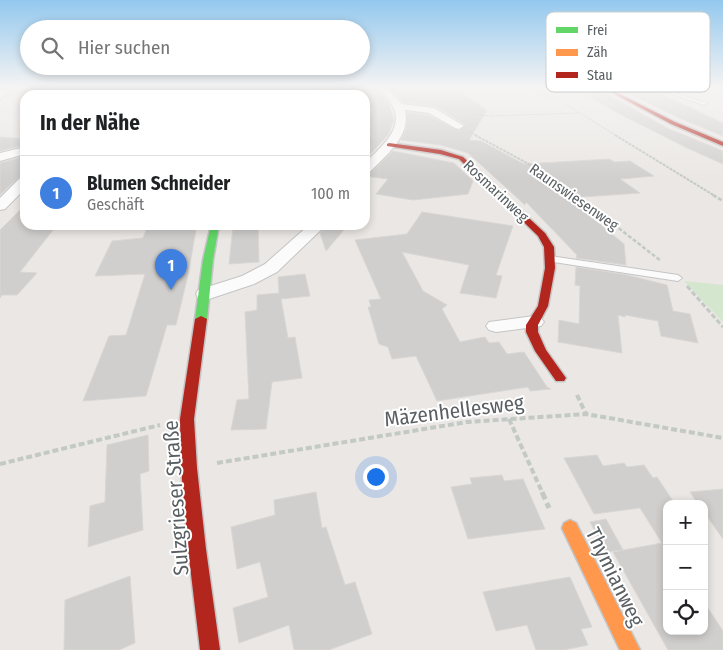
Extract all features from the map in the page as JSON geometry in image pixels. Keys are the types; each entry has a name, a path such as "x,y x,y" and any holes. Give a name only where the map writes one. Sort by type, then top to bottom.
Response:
{"street":[{"path":"370,165 389,145 402,126 403,118"},
{"path":"446,118 460,126"},
{"path":"664,118 723,144"},
{"name":"Rosmarinweg","path":"389,145 446,152 464,160 538,231 549,247 550,259 543,306 534,322"},
{"path":"0,157 20,151"},
{"path":"0,206 20,186"},
{"name":"Sulzgrieser Straße","path":"210,650 189,468 187,419 208,260 214,230"},
{"path":"205,294 242,282 271,268 313,230"},
{"path":"496,326 534,322 532,332 534,340 560,378"},
{"name":"Thymianweg","path":"570,528 630,650"}],"lane":[{"path":"550,259 678,278"}],"path":[{"path":"588,118 723,201"},
{"name":"Raunswiesenweg","path":"460,126 554,179 646,248 678,278 723,327"},
{"name":"Mäzenhellesweg","path":"189,468 468,422 586,414 723,438"},
{"path":"0,464 187,419"},
{"name":"Thymianweg","path":"509,419 553,517 570,528"}],"green space":[{"path":"684,281 723,285 723,322"}],"building":[{"path":"370,118 393,118 388,135 370,155"},
{"path":"407,118 434,118 459,131 466,125 455,118 482,118 469,140 481,141 524,164 610,159 614,162 630,161 654,176 620,179 640,193 568,198 624,244 626,265 576,258 577,255 526,202 525,205 468,153 441,145 401,140 406,129"},
{"path":"628,118 650,118 667,128 723,151 723,164"},
{"path":"680,118 713,118 723,123 723,136"},
{"path":"0,137 20,139 20,146 0,151"},
{"path":"393,151 454,163 473,181 468,194 413,200 376,194 388,179 370,177 370,174"},
{"path":"20,157 20,177 0,195 0,163"},
{"path":"20,210 20,230 53,230 20,272 37,273 17,295 2,295 0,298 0,230"},
{"path":"422,212 513,226 496,275 502,276 496,298 460,293 469,265 402,252 423,291 447,305 442,309 460,342 485,337 489,343 499,342 507,354 524,352 547,387 551,389 530,391 528,387 437,401 416,356 392,359 388,347 379,344 368,307 371,307 369,300 381,299 355,240 407,234"},
{"path":"146,230 196,230 176,325 167,325 146,396 83,401 109,336 126,335 145,274 95,276 112,241 143,238"},
{"path":"233,230 258,230 259,262 229,264"},
{"path":"323,230 344,230 326,251 320,233"},
{"path":"576,267 627,275 667,285 673,311 690,314 698,343 661,336 658,321 625,315 625,317 618,315 622,353 558,342 559,320 579,324 580,286 575,285"},
{"path":"305,274 310,296 281,299 288,338 295,337 302,378 272,382 266,429 231,430 237,400 249,399 245,312 257,310 257,295 279,293 278,277"},
{"path":"148,435 149,471 140,474 143,530 88,547 90,506 105,502 107,445"},
{"path":"597,455 603,466 624,463 627,467 644,465 653,478 657,477 672,500 663,500 663,635 708,635 708,608 723,631 723,650 668,650 613,552 662,543 640,508 594,514 564,458"},
{"path":"502,475 504,481 523,479 545,529 468,539 451,487 472,484 470,478"},
{"path":"723,489 723,539 708,518 708,500 695,500 690,492"},
{"path":"316,492 322,528 326,527 345,585 355,582 372,634 329,650 294,650 289,625 239,643 233,608 268,597 260,562 237,569 231,527 275,515 274,500"},
{"path":"606,519 623,550 606,552 590,522"},
{"path":"130,576 135,643 119,650 64,650 65,600"},
{"path":"570,577 592,627 581,629 588,645 564,650 536,650 527,625 496,631 483,592"}],"traffic: fast":[{"path":"201,319 208,260 214,230"}],"traffic: slow":[{"path":"570,528 630,650"}],"traffic: jam":[{"path":"664,118 723,144"},
{"path":"389,145 441,152 461,158 542,235 549,247 550,268 543,306 532,325 532,332 541,351 560,378"},
{"path":"201,319 187,419 189,468 197,549 210,650"}],"place":[{"name":"Blumen Schneider","path":"171,290"}]}
